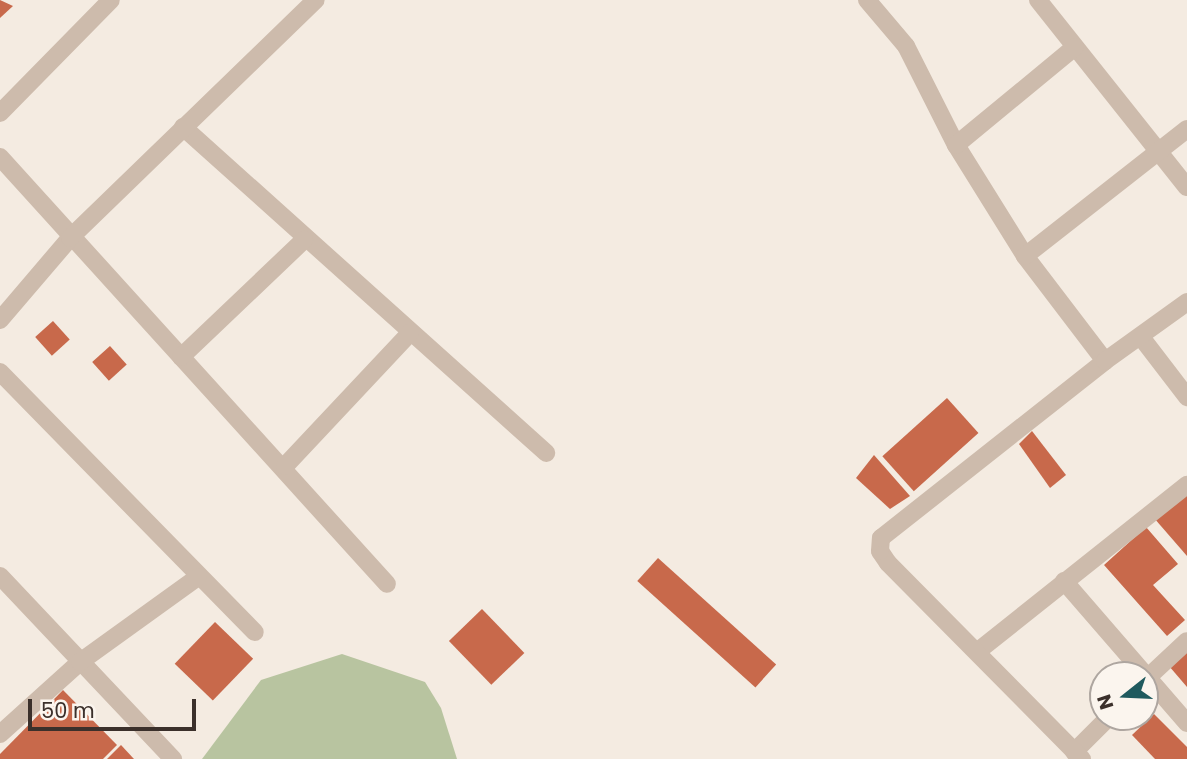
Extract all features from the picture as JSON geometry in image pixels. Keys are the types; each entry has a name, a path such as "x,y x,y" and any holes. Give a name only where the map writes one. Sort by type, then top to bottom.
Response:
{"street":[{"path":"0,113 111,0"},
{"path":"0,320 70,238 316,0"},
{"path":"867,0 906,46 956,145 1025,256 1105,361"},
{"path":"1038,0 1187,187"},
{"path":"956,145 1075,47"},
{"path":"183,128 304,240 546,453"},
{"path":"1025,256 1187,129"},
{"path":"0,157 70,238 285,466 387,584"},
{"path":"181,357 304,240"},
{"path":"1098,731 1078,756 978,651 888,563 880,551 881,538 1105,361 1187,302"},
{"path":"285,466 410,333"},
{"path":"1141,337 1187,397"},
{"path":"0,372 198,577 255,632"},
{"path":"978,651 1187,485"},
{"path":"0,734 80,662 198,577"},
{"path":"1,579 173,759"},
{"path":"1064,581 1132,661"},
{"path":"1159,668 1187,641"},
{"path":"1159,692 1187,723"}],"green space":[{"path":"342,654 425,682 441,708 457,759 202,759 261,680"}],"building":[{"path":"0,0 13,6 0,18"},
{"path":"53,321 70,340 52,356 35,337"},
{"path":"110,346 127,365 109,381 92,362"},
{"path":"947,398 978,433 914,491 882,456"},
{"path":"1032,431 1066,475 1050,488 1019,444"},
{"path":"874,455 910,496 890,509 856,478"},
{"path":"1187,489 1187,556 1154,518"},
{"path":"1146,527 1178,564 1153,585 1185,620 1167,636 1104,565"},
{"path":"658,558 776,664 755,687 637,581"},
{"path":"482,609 524,653 491,685 449,641"},
{"path":"215,622 253,659 213,701 175,664"},
{"path":"1187,650 1187,687 1169,666"},
{"path":"63,690 117,745 103,759 0,759 0,754"},
{"path":"1159,719 1187,747 1187,759 1155,759 1132,735 1136,731 1159,731"},
{"path":"121,745 134,759 107,759"}]}
